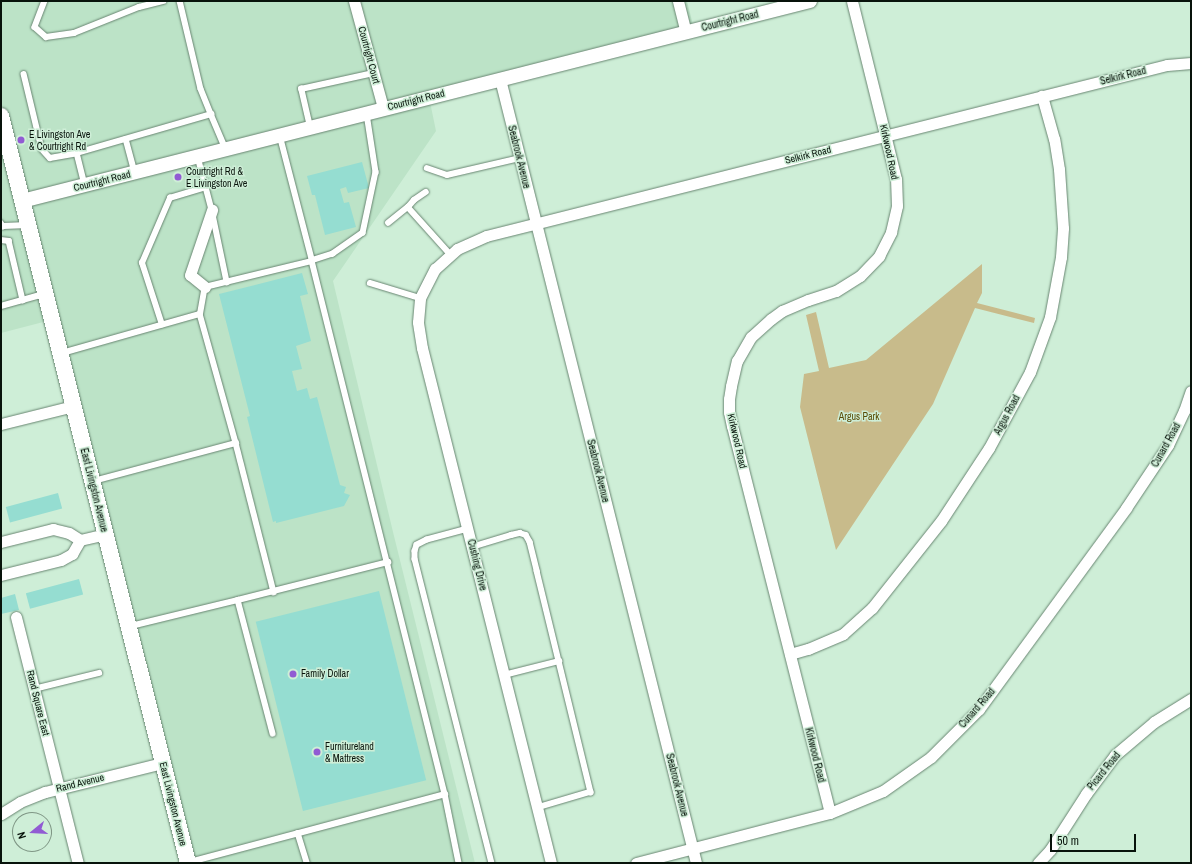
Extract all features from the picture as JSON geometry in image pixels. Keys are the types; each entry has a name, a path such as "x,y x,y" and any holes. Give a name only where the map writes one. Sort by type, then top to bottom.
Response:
{"main road":[{"name":"East Livingston Avenue","path":"2,122 188,863"}],"street":[{"name":"Courtright Court","path":"354,1 383,108"},
{"path":"678,1 686,32"},
{"name":"Courtright Road","path":"22,202 280,137 383,108 810,1"},
{"name":"Kirkwood Road","path":"830,813 729,412 730,386 737,361 744,348 761,327 782,311 808,300 836,291 860,276 879,256 891,232 897,206 896,179 852,1"},
{"name":"Selkirk Road","path":"435,269 457,249 486,236 536,222 1167,65 1191,63"},
{"name":"Seabrook Avenue","path":"500,79 696,863"},
{"name":"Argus Road","path":"790,654 808,649 843,634 872,608 941,521 989,448 1030,372 1050,316 1061,258 1063,228 1059,169 1054,139 1042,96"},
{"path":"205,287 190,275 212,210"},
{"name":"Cushing Drive","path":"435,269 420,298 418,322 422,348 551,863"},
{"name":"Cunard Road","path":"636,863 830,813 883,791 931,757 979,709 1150,474 1168,445 1184,411 1191,391"},
{"path":"1,424 73,406"},
{"path":"1,542 53,528 69,533 80,540 105,534"},
{"path":"1,575 60,560 72,554 80,540"},
{"name":"Rand Square East","path":"16,617 78,863"},
{"name":"Picard Road","path":"1038,863 1050,850 1086,794 1115,755 1154,722 1191,700"},
{"name":"Rand Avenue","path":"1,814 32,797 162,763"}],"lane":[{"path":"44,1 35,27 46,37 74,33 139,7 163,1"},
{"path":"180,1 202,88 226,150"},
{"path":"310,129 301,90 374,73"},
{"path":"24,74 42,149 50,158 77,154 211,114"},
{"path":"274,592 236,443 200,314 205,287 312,261 333,254 363,234 376,172 367,113"},
{"path":"280,137 388,562 445,794 459,863"},
{"path":"126,139 135,173"},
{"path":"77,154 85,186"},
{"path":"198,157 212,210 227,282"},
{"path":"427,168 447,175 520,158"},
{"path":"162,325 142,263 170,198 206,187"},
{"path":"388,223 408,207 414,200 426,192"},
{"path":"408,207 451,255"},
{"path":"1,223 3,226 28,225"},
{"path":"1,240 9,241 23,300"},
{"path":"370,284 420,298"},
{"path":"1,306 44,294"},
{"path":"60,354 200,314"},
{"path":"92,481 236,443"},
{"path":"468,529 427,540 417,545 415,559 492,863"},
{"path":"472,547 520,533 526,535 530,542 591,792 537,808"},
{"path":"128,626 274,592 388,562"},
{"path":"238,600 273,733"},
{"path":"504,675 559,661"},
{"path":"34,689 99,673"},
{"path":"188,863 445,794"},
{"path":"298,833 307,863"}],"shaded area":[{"path":"1,1 687,1 694,29 429,97 436,131 333,281 393,532 475,863 187,863 51,320 1,333"}],"green space":[{"name":"Argus Park","path":"982,264 982,293 977,303 1035,318 1034,323 975,308 933,404 836,550 800,407 804,374 819,371 806,315 816,312 829,368 866,360"}],"building":[{"path":"362,162 369,188 348,193 346,187 340,189 344,203 349,202 356,227 325,235 315,195 312,195 307,176"},
{"path":"302,273 308,294 300,296 311,341 296,346 302,369 292,371 297,391 307,388 310,399 317,397 340,485 346,487 344,493 350,495 344,506 276,523 276,521 273,522 247,417 250,416 219,294"},
{"path":"58,493 62,508 10,522 6,507"},
{"path":"79,579 83,594 30,609 26,593"},
{"path":"379,591 426,780 303,811 256,622"},
{"path":"15,594 19,610 1,614 1,598"}],"place":[{"name":"E Livingston Ave & Courtright Rd","path":"21,140"},
{"name":"Courtright Rd & E Livingston Ave","path":"178,177"},
{"name":"Family Dollar","path":"293,674"},
{"name":"Furnitureland & Mattress","path":"317,752"}]}
